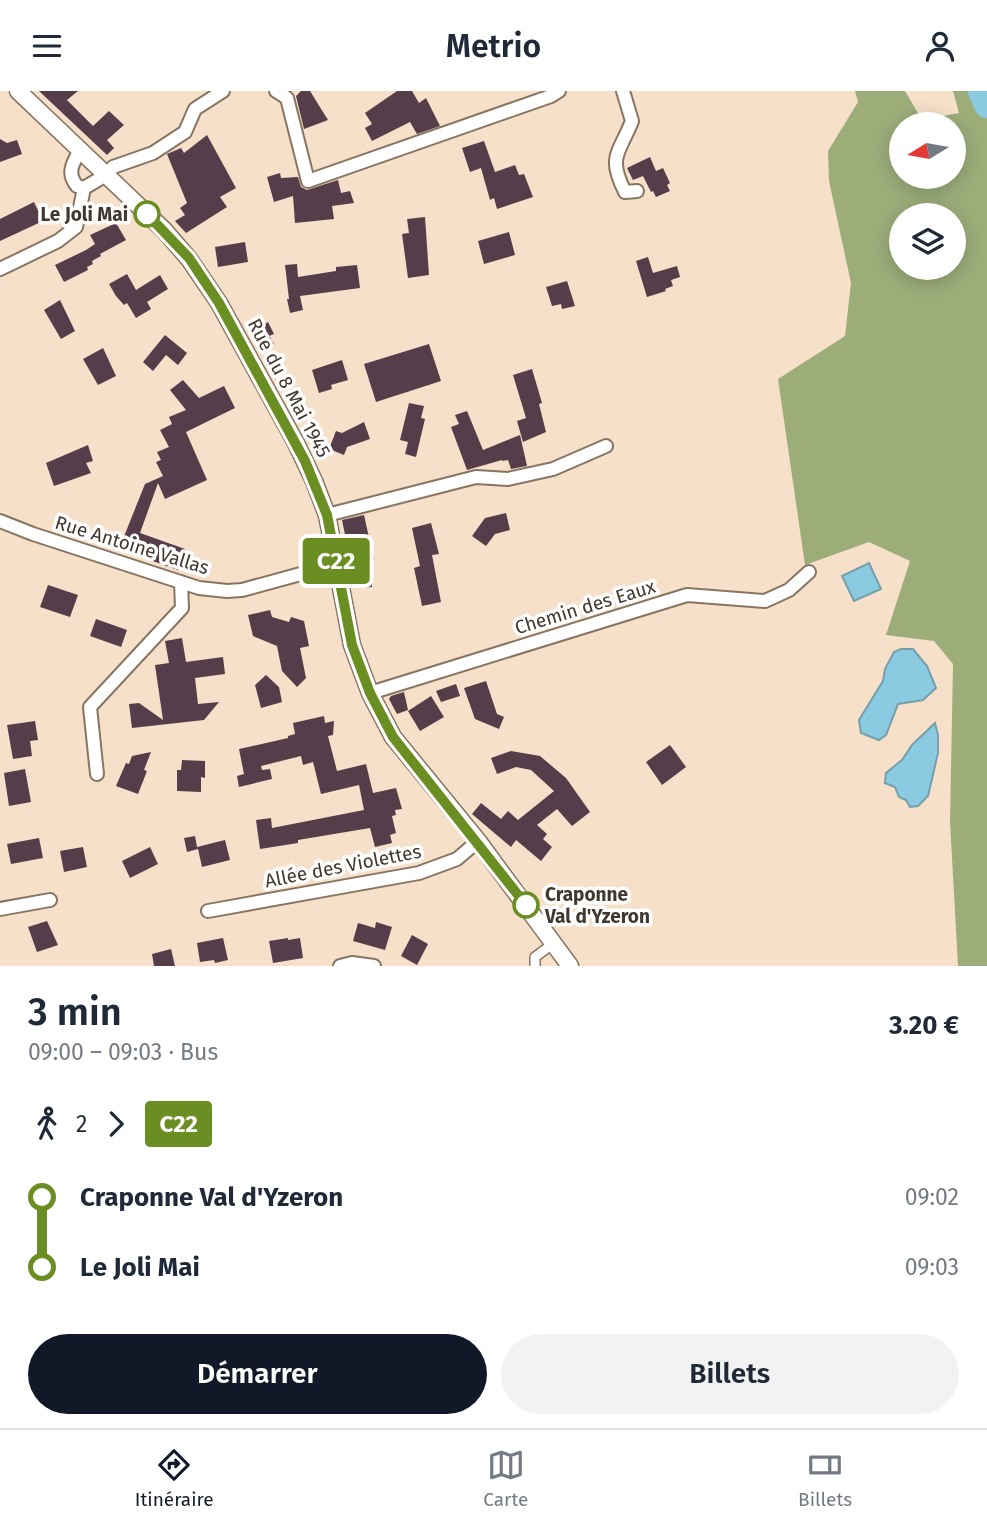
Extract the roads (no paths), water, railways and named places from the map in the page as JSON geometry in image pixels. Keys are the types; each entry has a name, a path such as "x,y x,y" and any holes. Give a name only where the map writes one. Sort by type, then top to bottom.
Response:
{"main road":[{"name":"Rue du 8 Mai 1945","path":"18,91 164,230 189,258 219,303 314,481 327,515 352,645 370,693 393,737 478,841 570,966"}],"street":[{"path":"80,150 70,174 77,186 84,188 106,175 113,167 153,153 185,132 195,109 223,91"},
{"path":"276,91 287,98 308,181 559,91"},
{"path":"623,91 632,121 614,158 617,175 625,192 637,191"},
{"path":"0,269 58,241 76,227 84,188"},
{"path":"327,515 475,477 508,479 553,469 606,446"},
{"name":"Rue Antoine Vallas","path":"0,521 199,588 242,590 337,564"},
{"name":"Chemin des Eaux","path":"370,693 687,595 765,601 789,590 808,572"},
{"path":"97,774 90,707 182,608 181,582"},
{"name":"Allée des Violettes","path":"208,911 419,873 457,859 478,841"},
{"path":"0,909 50,900"},
{"path":"536,966 535,957 554,943"},
{"path":"340,966 352,963 374,966"}],"water":[{"path":"869,563 881,589 854,601 842,576"},
{"path":"913,649 927,666 936,688 923,700 898,704 886,735 879,740 861,733 859,720 883,681 885,669 894,652"},
{"path":"935,723 938,753 928,796 918,806 910,807 906,800 899,797 895,787 885,783 886,773 902,760 912,745"}],"waterway":[{"path":"981,91 987,105"}],"place":[{"name":"Le Joli Mai","path":"147,214"},
{"name":"Craponne Val d'Yzeron","path":"526,905"}]}
